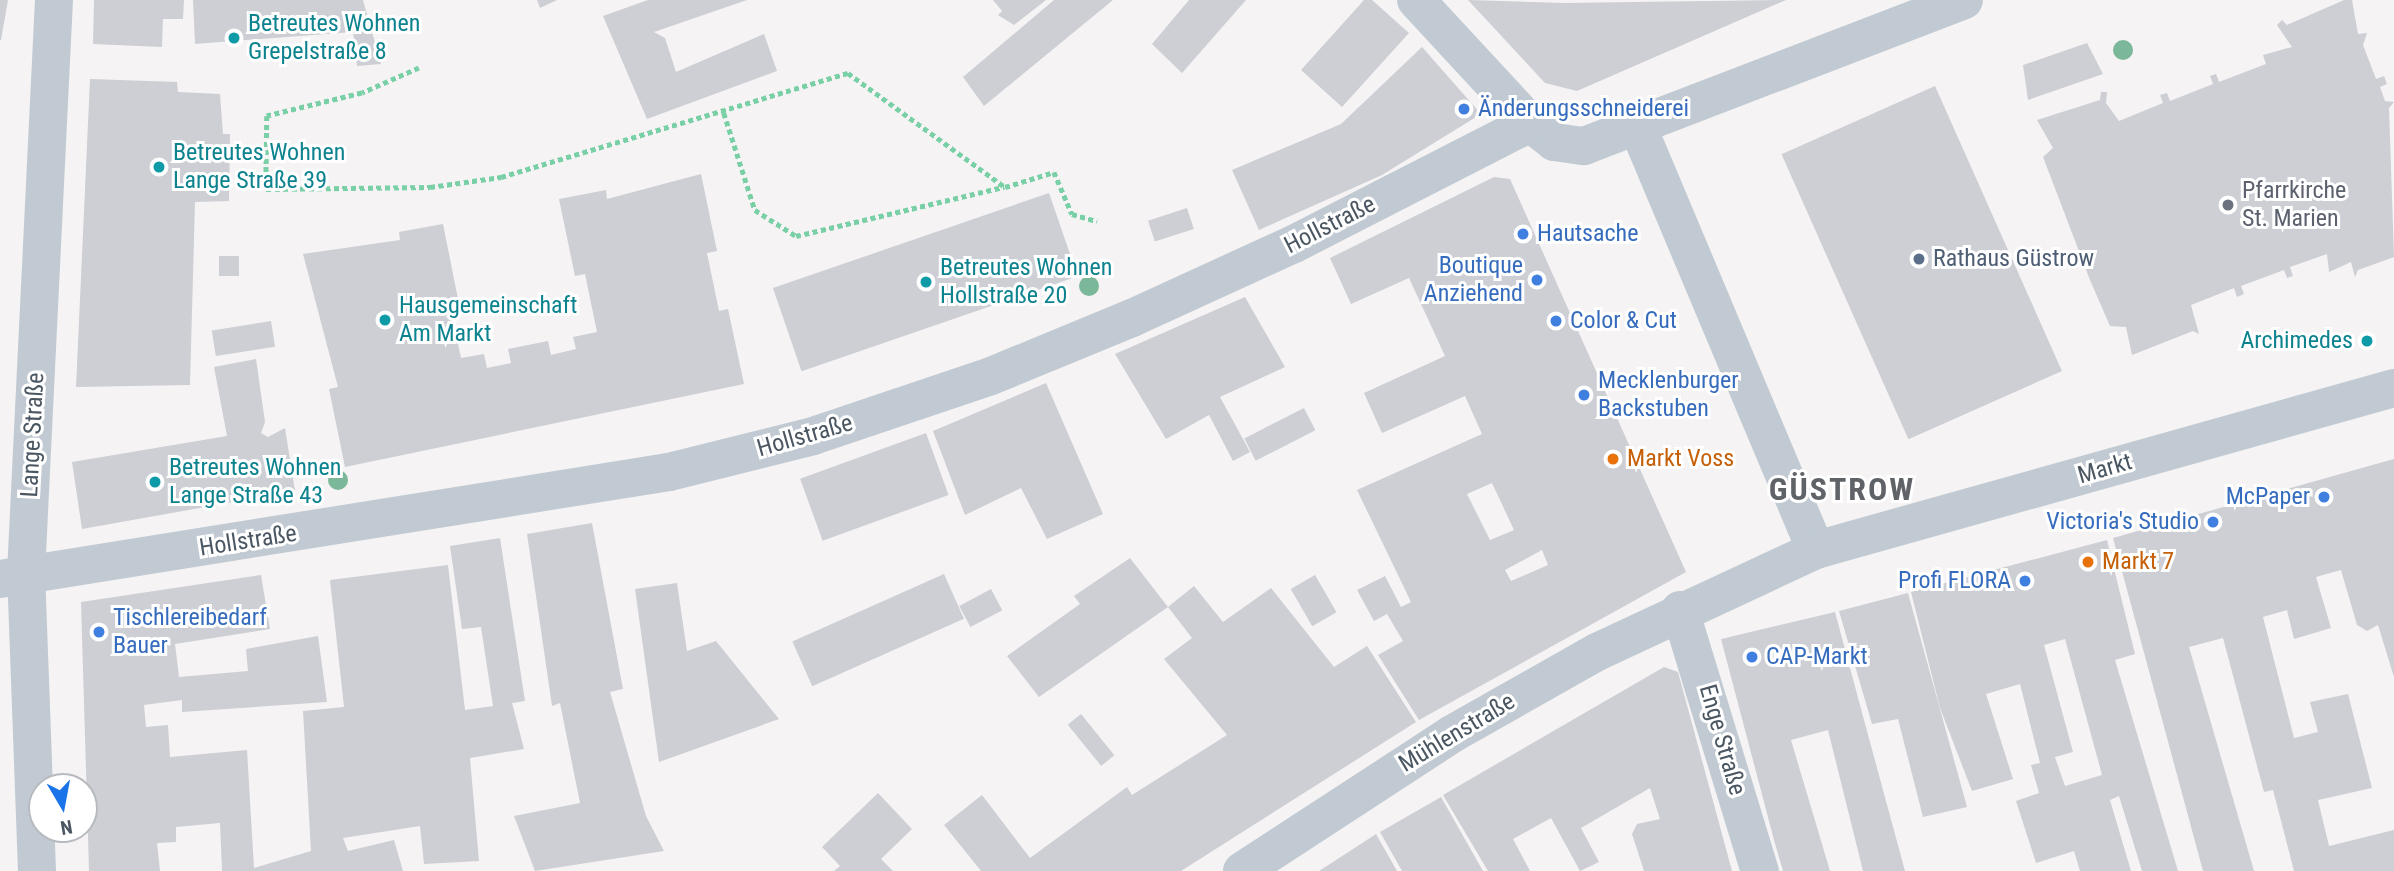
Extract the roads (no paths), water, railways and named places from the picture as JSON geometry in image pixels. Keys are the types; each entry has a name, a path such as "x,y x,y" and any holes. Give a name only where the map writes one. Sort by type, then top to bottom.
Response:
{"street":[{"name":"Lange Straße","path":"37,871 13,576 54,0"},
{"path":"1416,0 1530,123 1554,142 1584,146 1964,0"},
{"name":"Hollstraße","path":"13,576 669,472 813,436 991,376 1132,318 1294,244 1530,123"},
{"path":"1637,125 1815,550"},
{"name":"Markt","path":"1681,610 1815,550 2394,388"},
{"name":"Mühlenstraße","path":"1242,871 1452,734 1681,610"},
{"name":"Enge Straße","path":"1681,610 1760,871"}],"place":[{"name":"Betreutes Wohnen Grepelstraße 8","path":"234,38"},
{"name":"Änderungsschneiderei","path":"1464,109"},
{"name":"Betreutes Wohnen Lange Straße 39","path":"159,167"},
{"name":"Pfarrkirche St. Marien","path":"2228,205"},
{"name":"Hautsache","path":"1523,234"},
{"name":"Rathaus Güstrow","path":"1919,259"},
{"name":"Boutique Anziehend","path":"1537,280"},
{"name":"Betreutes Wohnen Hollstraße 20","path":"926,282"},
{"name":"Hausgemeinschaft Am Markt","path":"385,320"},
{"name":"Color & Cut","path":"1556,321"},
{"name":"Archimedes","path":"2367,341"},
{"name":"Mecklenburger Backstuben","path":"1584,395"},
{"name":"Markt Voss","path":"1613,459"},
{"name":"Betreutes Wohnen Lange Straße 43","path":"155,482"},
{"name":"McPaper","path":"2324,497"},
{"name":"Victoria's Studio","path":"2213,522"},
{"name":"Markt 7","path":"2088,562"},
{"name":"Profi FLORA","path":"2025,581"},
{"name":"Tischlereibedarf Bauer","path":"99,632"},
{"name":"CAP-Markt","path":"1752,657"}],"district":[{"name":"GÜSTROW","path":"1842,489"}]}
